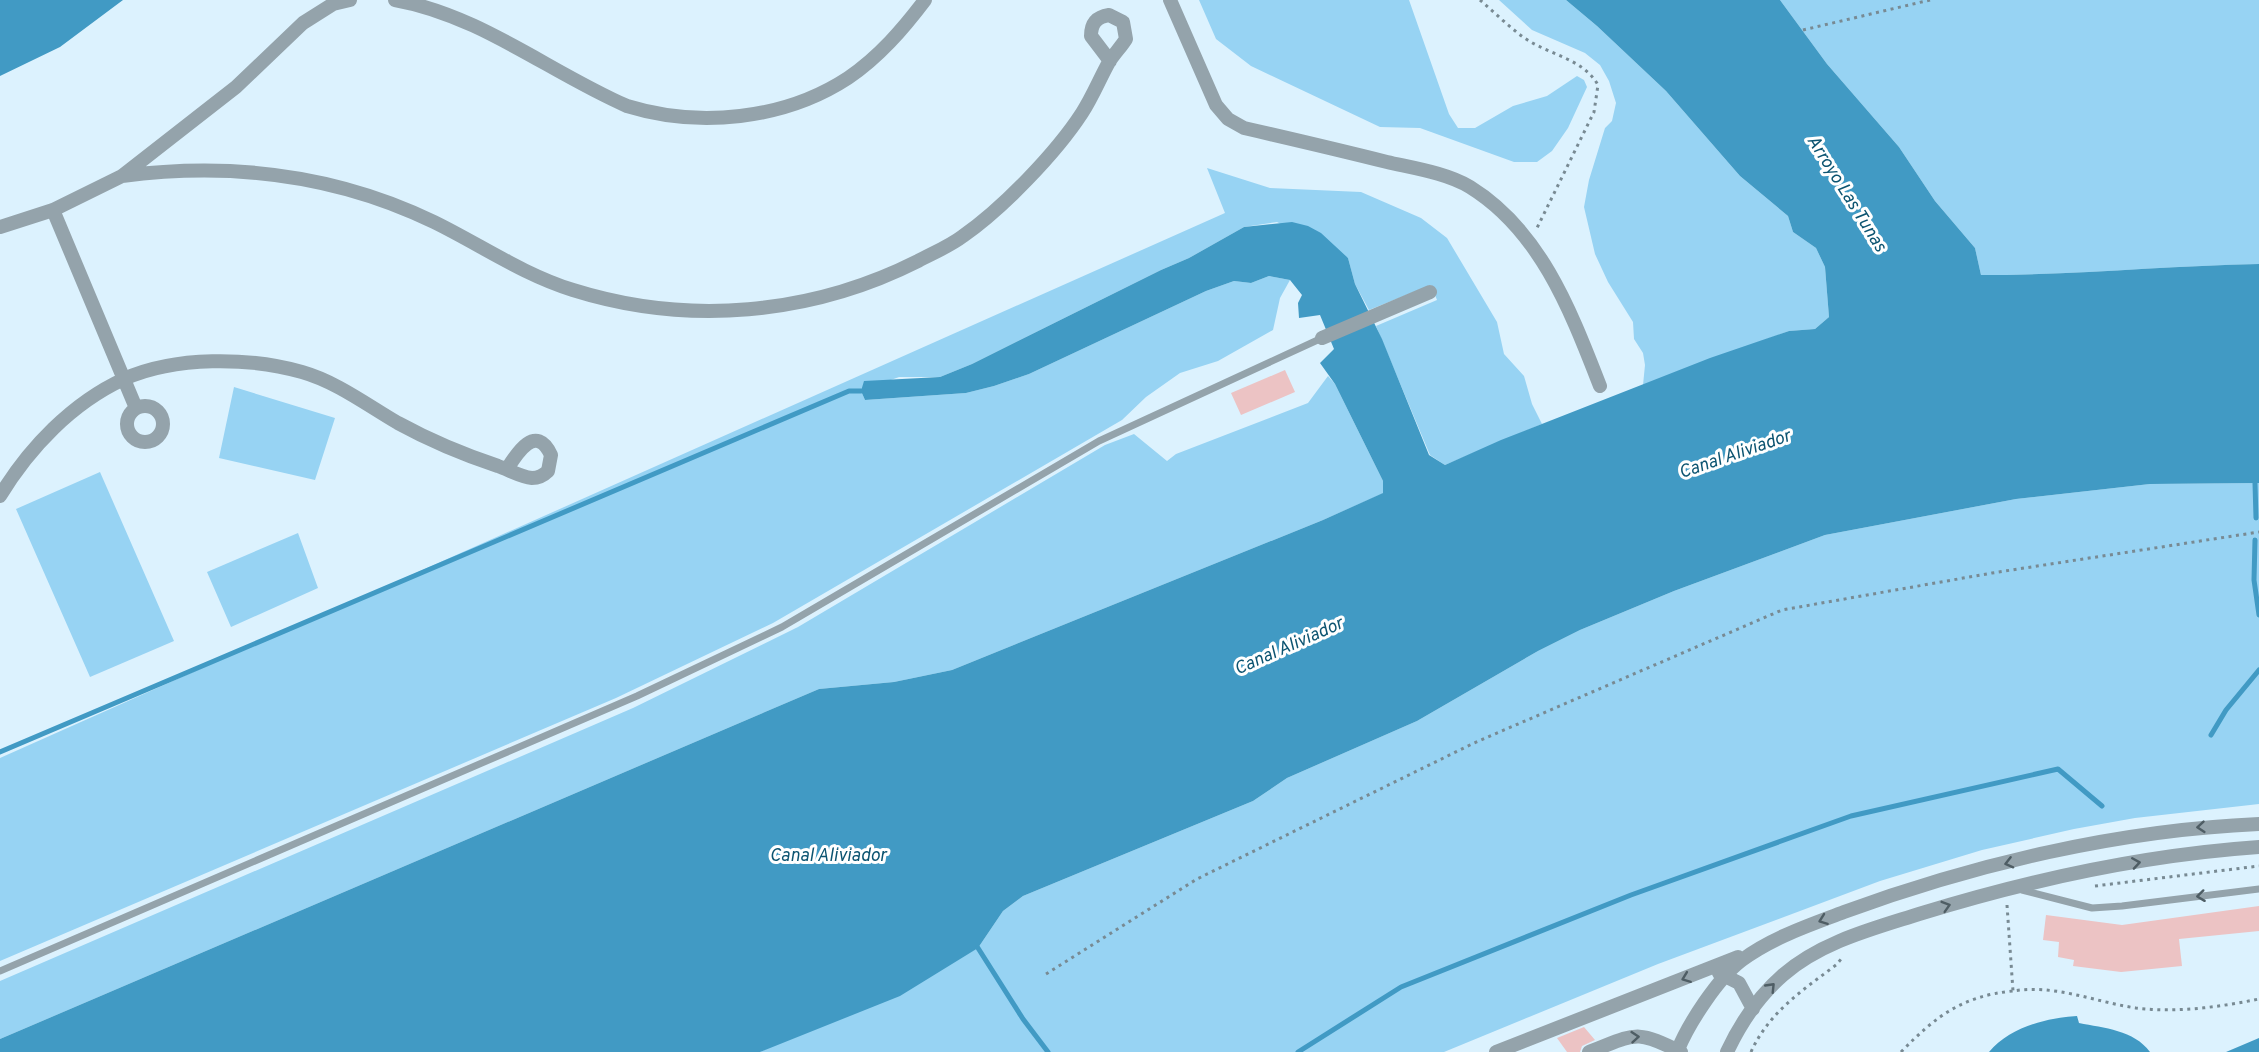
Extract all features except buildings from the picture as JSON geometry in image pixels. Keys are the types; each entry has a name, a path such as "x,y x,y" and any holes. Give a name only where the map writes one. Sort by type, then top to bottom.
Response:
{"street":[{"path":"0,227 53,210 122,176 236,87 303,23 333,4 351,0"},
{"path":"395,0 412,3 467,22 627,106 653,114 713,118 747,115 790,104 848,78 891,42 925,0"},
{"path":"1170,0 1216,105 1228,119 1245,128 1424,170 1468,186 1496,206 1530,243 1567,302 1600,386"},
{"path":"122,176 173,170 243,171 303,177 395,203 437,223 517,268 574,290 638,305 672,309 753,310 781,307 865,285 963,236 992,212 1061,141 1083,112 1110,62"},
{"path":"53,210 136,408"},
{"path":"1322,338 1430,292"},
{"path":"0,496 29,454 69,415 124,379 191,364 258,362 322,380 414,431 507,469"},
{"path":"1496,1052 1760,949 1860,907 1956,876 2045,854 2175,830 2259,824"},
{"path":"1727,1052 1737,1030 1784,974 1842,939 2008,887 2218,850 2259,847"},
{"path":"1589,1052 1640,1035 1678,1051 1726,975 1760,949"},
{"path":"1707,970 1726,975 1739,983 1753,1009"}],"lane":[{"path":"0,971 668,681 782,627 1099,441 1322,338"},
{"path":"2008,887 2092,908 2259,889"}],"path":[{"path":"1480,0 1523,37 1553,55 1583,67 1598,85 1594,112 1530,243"},
{"path":"1803,30 1930,0"},
{"path":"1046,974 1197,879 1474,743 1782,610 1992,573 2259,532"},
{"path":"2087,887 2259,866"},
{"path":"1998,904 2007,901 2013,991"},
{"path":"1751,1052 1759,1035 1784,1004 1836,965 1846,953"},
{"path":"1901,1052 1928,1024 1961,1002 2013,991 2053,990 2136,1008 2177,1010 2259,999"}],"shaded area":[{"path":"1199,0 1409,0 1449,114 1458,128 1475,128 1513,106 1547,96 1577,76 1584,80 1587,87 1568,128 1552,151 1537,162 1514,162 1420,128 1380,127 1251,66 1216,39"},
{"path":"1499,0 1566,0 1666,91 1740,176 1788,216 1793,232 1816,248 1825,267 1829,317 1815,329 1789,331 1643,385 1645,365 1643,353 1634,339 1633,322 1608,282 1595,254 1584,207 1589,180 1605,128 1612,121 1616,103 1609,81 1600,65 1585,53 1532,30"},
{"path":"1780,0 2259,0 2259,264 1981,275 1975,248 1935,201 1899,147 1827,64"},
{"path":"1207,168 1270,188 1361,192 1421,218 1447,238 1497,322 1504,354 1524,376 1532,404 1542,424 1445,465 1430,455 1376,326 1437,300 1431,285 1369,310 1355,284 1348,258 1277,222 1244,227 1189,258 972,364 940,377 899,377 861,391 865,400 966,393 994,386 1029,374 1206,291 1234,281 1251,283 1269,276 1290,280 1280,298 1273,330 1218,361 1180,373 1146,397 1122,420 773,623 616,698 0,961 0,758 1225,213"},
{"path":"1328,376 1335,384 1383,481 1384,493 1323,520 952,670 894,682 819,689 0,1039 0,981 633,708 798,627 1105,445 1134,434 1167,461 1176,454 1308,403"},
{"path":"234,387 335,418 315,480 219,458"},
{"path":"100,472 174,641 90,677 16,509"},
{"path":"2259,483 2259,804 2135,818 2074,829 1982,850 1880,881 1658,964 1444,1052 760,1052 978,948 1003,911 1023,896 1253,801 1287,778 1417,721 1538,651 1580,630 1674,591 1825,535 2016,499 2150,484"},
{"path":"298,533 318,588 231,627 207,572"}],"water":[{"path":"0,0 123,0 60,47 0,76"},
{"name":"Canal Aliviador","path":"1566,0 1780,0 1827,64 1899,147 1935,201 1975,248 1981,275 2259,264 2259,483 2150,484 2016,499 1825,535 1674,591 1580,630 1538,651 1417,721 1287,778 1253,801 1023,896 1003,911 978,948 900,996 760,1052 0,1052 0,1039 819,689 894,682 952,670 1323,520 1383,493 1383,481 1335,384 1320,363 1334,349 1320,315 1299,318 1298,303 1302,295 1290,280 1269,276 1251,283 1234,281 1206,291 1029,374 994,386 966,393 865,400 861,391 864,381 940,377 972,364 1189,258 1244,227 1292,222 1308,226 1321,233 1348,258 1355,284 1382,339 1429,455 1445,465 1501,440 1710,358 1789,331 1815,329 1829,317 1825,267 1816,248 1793,232 1788,216 1740,176 1666,91"},
{"path":"2077,1016 2079,1023 2127,1034 2150,1052 1989,1052 2007,1036 2029,1025"},
{"path":"2259,1038 2259,1052 2226,1052"}],"waterway":[{"path":"0,752 849,391 861,391"},
{"path":"2255,483 2256,518"},
{"path":"2255,540 2254,580 2259,615"},
{"path":"2211,735 2226,710 2259,670"},
{"path":"1298,1052 1401,987 1631,895 1851,816 2058,769 2102,806"},
{"path":"978,948 1023,1019 1048,1052"}],"water label":[{"name":"Arroyo Las Tunas","path":"1846,194"}]}
